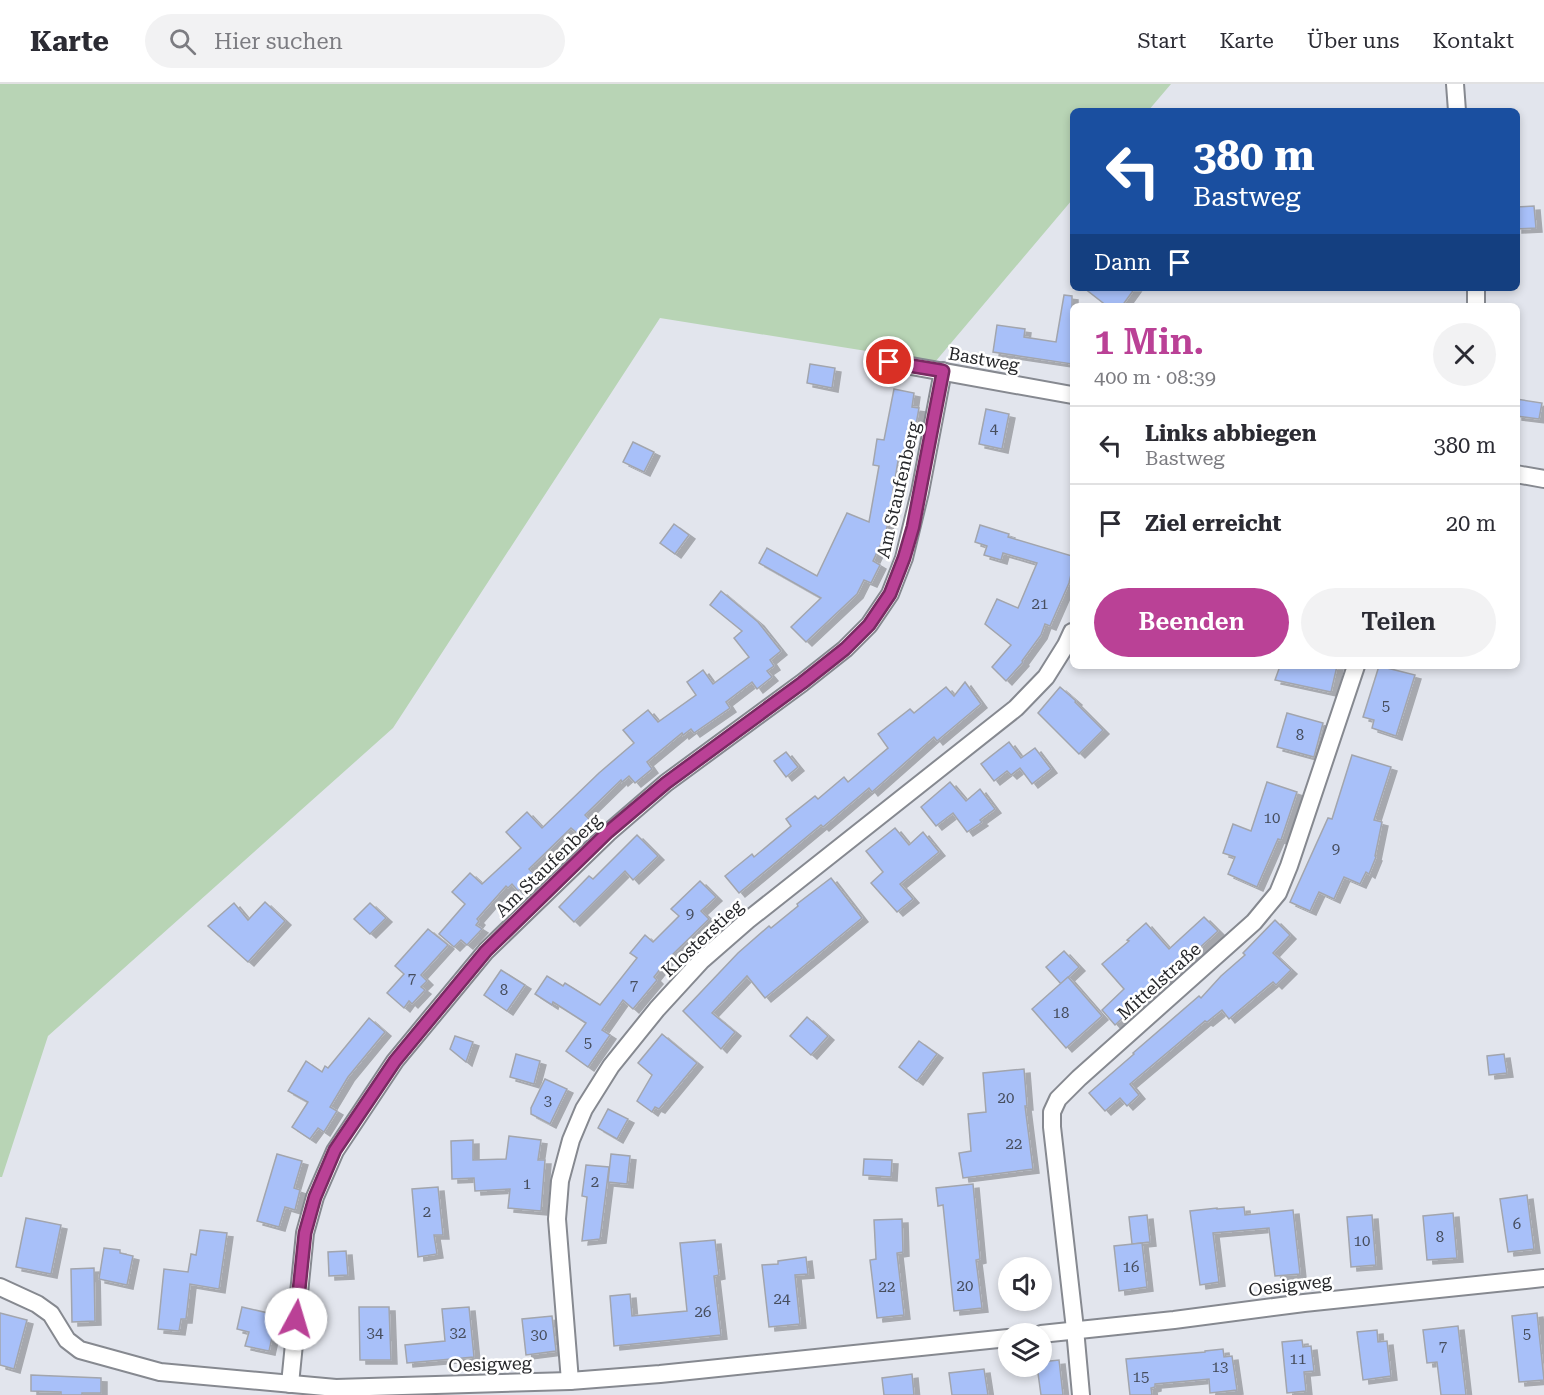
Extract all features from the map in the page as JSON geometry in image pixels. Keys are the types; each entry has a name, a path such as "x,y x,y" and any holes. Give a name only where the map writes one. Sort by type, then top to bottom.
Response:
{"street":[{"path":"1455,84 1457,108"},
{"name":"Bastweg","path":"889,362 1070,395"},
{"name":"Am Staufenberg","path":"290,1384 305,1233 315,1197 335,1150 395,1061 486,951 608,832 666,783 845,649 869,625 890,594 904,558 918,500 943,371"},
{"path":"1520,475 1544,479"},
{"name":"Klosterstieg","path":"570,1381 557,1218 560,1181 570,1140 584,1109 611,1066 657,1009 709,954 748,920 1016,708 1046,677 1070,636"},
{"name":"Mittelstraße","path":"1081,1395 1052,1112 1058,1099 1079,1078 1254,922 1278,893 1355,669"},
{"name":"Oesigweg","path":"1052,1332 1544,1278"},
{"name":"Oesigweg","path":"0,1287 38,1304 51,1314 67,1341 80,1350 160,1372 336,1388 570,1381 749,1366 998,1339"}],"green space":[{"path":"0,84 1171,84 1151,108 1070,108 1070,202 935,362 660,318 393,728 48,1036 2,1177 0,1177"}],"building":[{"path":"1534,206 1536,228 1520,229 1520,207"},
{"path":"1088,291 1133,291 1124,303 1103,303"},
{"path":"1064,295 1072,296 1070,364 993,352 997,325 1025,329 1024,337 1056,342"},
{"path":"810,364 835,368 832,388 807,383"},
{"path":"894,389 914,393 912,407 919,408 915,430 908,429 903,456 899,455 886,533 873,561 880,565 871,583 864,580 857,594 806,642 791,627 821,598 759,563 767,548 817,576 847,513 869,522 879,466 873,465 877,439 884,440"},
{"path":"1520,400 1542,403 1539,419 1520,417"},
{"path":"986,409 1009,414 1002,449 979,444"},
{"path":"633,442 654,452 644,472 623,462"},
{"path":"674,524 689,535 675,554 660,543"},
{"path":"980,525 1009,534 1008,537 1070,555 1069,583 1050,626 1045,624 1041,635 1023,662 1006,681 992,667 1011,645 985,624 997,599 1018,608 1037,563 1003,553 1001,560 984,555 987,546 975,542"},
{"path":"721,591 758,622 781,651 770,660 774,666 767,671 772,677 757,689 752,682 726,702 730,708 694,733 691,729 683,735 682,733 647,762 652,769 635,783 629,776 622,782 621,780 585,815 590,820 577,833 571,828 529,869 535,875 518,891 512,884 508,888 506,886 477,919 479,921 476,925 482,929 467,945 461,940 454,947 439,934 465,904 452,892 470,873 482,884 521,848 506,832 527,812 542,828 634,743 623,730 648,710 658,722 696,695 687,682 703,670 713,684 749,657 734,638 742,631 710,605"},
{"path":"1279,669 1336,669 1331,692 1275,680"},
{"path":"1378,669 1391,669 1415,675 1396,736 1372,728 1374,720 1363,717"},
{"path":"965,682 981,704 937,741 934,737 872,792 869,788 823,827 821,825 739,893 725,876 752,854 754,857 791,826 786,819 815,796 818,799 844,777 848,782 888,748 878,734 910,709 914,713 946,687 954,696"},
{"path":"1060,687 1103,730 1079,754 1038,713"},
{"path":"1287,713 1323,723 1314,757 1277,747"},
{"path":"1009,742 1021,758 1035,748 1051,769 1032,784 1020,768 1011,775 1007,771 994,781 981,764"},
{"path":"786,752 798,767 786,777 774,761"},
{"path":"1352,755 1391,767 1374,820 1382,822 1376,857 1369,874 1366,872 1360,884 1344,877 1334,899 1319,892 1310,911 1290,902 1328,818 1332,819"},
{"path":"950,782 966,801 980,789 995,809 967,832 953,813 936,826 921,807"},
{"path":"1267,782 1297,792 1281,840 1278,839 1257,887 1228,874 1235,857 1223,853 1233,824 1251,831"},
{"path":"895,828 909,845 923,832 939,852 900,884 913,899 897,912 871,883 883,872 866,851"},
{"path":"637,835 658,856 633,880 625,871 574,922 559,907 589,876 593,879"},
{"path":"831,878 862,918 765,998 747,976 712,1013 735,1032 721,1049 683,1011 738,953"},
{"path":"700,881 716,897 701,911 709,919 669,958 654,977 657,980 633,1009 623,1000 602,1030 610,1035 588,1067 566,1051 586,1023 553,1002 552,1005 535,994 547,976 563,986 565,983 600,1005 637,958 630,953 645,935 653,942 679,916 671,909"},
{"path":"265,902 285,921 248,962 208,926 234,903 248,920"},
{"path":"370,903 386,918 370,934 354,919"},
{"path":"1204,917 1218,931 1115,1025 1102,1010 1124,989 1102,964 1146,923 1169,949"},
{"path":"1275,920 1290,935 1273,953 1291,970 1276,985 1273,982 1229,1019 1222,1010 1207,1022 1205,1021 1130,1084 1139,1095 1127,1106 1120,1098 1105,1111 1089,1093 1199,996 1201,998 1245,955 1243,953"},
{"path":"428,929 448,945 421,975 427,981 421,987 425,990 412,1004 409,1001 404,1008 387,993 404,974 395,966"},
{"path":"1064,951 1079,967 1061,984 1046,967"},
{"path":"501,970 525,985 507,1011 484,995"},
{"path":"1068,977 1102,1016 1066,1048 1032,1009"},
{"path":"807,1017 828,1036 811,1055 790,1036"},
{"path":"369,1018 385,1032 348,1077 330,1107 337,1111 324,1132 318,1128 310,1139 292,1127 308,1102 288,1091 306,1061 322,1072 325,1066 328,1068"},
{"path":"662,1034 697,1063 659,1109 655,1107 652,1112 637,1101 652,1075 638,1063"},
{"path":"455,1036 473,1042 466,1062 450,1049"},
{"path":"919,1041 937,1054 917,1081 899,1067"},
{"path":"516,1054 540,1061 534,1084 510,1077"},
{"path":"1504,1054 1507,1073 1489,1075 1487,1056"},
{"path":"1024,1069 1027,1106 1025,1106 1033,1169 963,1178 959,1153 971,1151 968,1114 986,1112 983,1073"},
{"path":"545,1079 567,1089 550,1124 531,1114 531,1108"},
{"path":"608,1109 628,1119 617,1139 598,1128"},
{"path":"509,1136 541,1140 538,1160 545,1160 541,1211 508,1208 510,1189 475,1191 474,1178 452,1179 451,1141 473,1140 473,1160 506,1159"},
{"path":"277,1154 302,1161 294,1188 300,1190 295,1210 285,1207 279,1227 257,1221"},
{"path":"611,1154 630,1156 627,1184 608,1182"},
{"path":"864,1159 892,1160 891,1177 863,1175"},
{"path":"586,1165 609,1167 600,1239 582,1241 587,1197 582,1196"},
{"path":"973,1184 980,1259 976,1260 982,1308 954,1311 943,1205 938,1206 936,1188"},
{"path":"438,1187 443,1235 434,1235 437,1254 418,1257 412,1189"},
{"path":"1527,1195 1534,1249 1508,1252 1500,1199"},
{"path":"1244,1207 1245,1215 1293,1210 1300,1274 1275,1276 1269,1228 1213,1233 1219,1282 1200,1285 1190,1211"},
{"path":"1453,1213 1457,1258 1427,1260 1423,1216"},
{"path":"1147,1215 1150,1242 1132,1244 1129,1217"},
{"path":"1372,1215 1376,1265 1351,1267 1347,1217"},
{"path":"26,1218 61,1225 51,1274 16,1267"},
{"path":"902,1219 903,1252 897,1253 904,1315 877,1318 870,1260 876,1259 874,1220"},
{"path":"200,1230 227,1233 219,1289 190,1284 186,1319 181,1319 179,1331 158,1329 164,1269 188,1272 191,1254 196,1255"},
{"path":"715,1240 719,1275 714,1276 721,1335 614,1346 610,1296 630,1294 632,1316 687,1311 680,1243"},
{"path":"1142,1243 1147,1287 1119,1291 1114,1246"},
{"path":"104,1248 120,1250 120,1253 133,1256 127,1285 99,1279"},
{"path":"346,1251 348,1275 329,1276 328,1252"},
{"path":"806,1257 808,1274 795,1275 800,1324 769,1327 762,1265 778,1264 778,1261"},
{"path":"94,1268 95,1321 72,1322 71,1269"},
{"path":"242,1307 277,1315 269,1351 245,1346 249,1332 237,1329"},
{"path":"359,1307 389,1307 391,1360 360,1360"},
{"path":"469,1307 474,1357 407,1363 405,1345 445,1341 442,1309"},
{"path":"0,1313 27,1320 14,1369 0,1365"},
{"path":"1537,1313 1544,1380 1519,1382 1512,1316"},
{"path":"552,1316 556,1351 526,1355 522,1319"},
{"path":"1458,1326 1466,1395 1441,1395 1437,1362 1427,1363 1423,1330"},
{"path":"1377,1330 1378,1342 1387,1341 1391,1376 1363,1380 1357,1332"},
{"path":"1302,1340 1303,1347 1311,1346 1314,1371 1304,1372 1306,1391 1287,1393 1282,1342"},
{"path":"1223,1349 1224,1357 1232,1356 1237,1390 1210,1393 1209,1379 1155,1384 1155,1387 1151,1388 1152,1395 1130,1395 1126,1359"},
{"path":"1059,1360 1063,1395 1041,1395 1039,1377 1052,1377 1052,1361"},
{"path":"984,1369 988,1395 952,1395 949,1373"},
{"path":"912,1374 914,1395 884,1395 882,1378"},
{"path":"31,1375 101,1378 101,1393 61,1395 61,1392 31,1391"}],"route":[{"path":"296,1319 305,1233 315,1197 335,1150 395,1061 486,951 608,832 666,783 845,649 869,625 890,594 913,527 943,371 889,362"}]}
